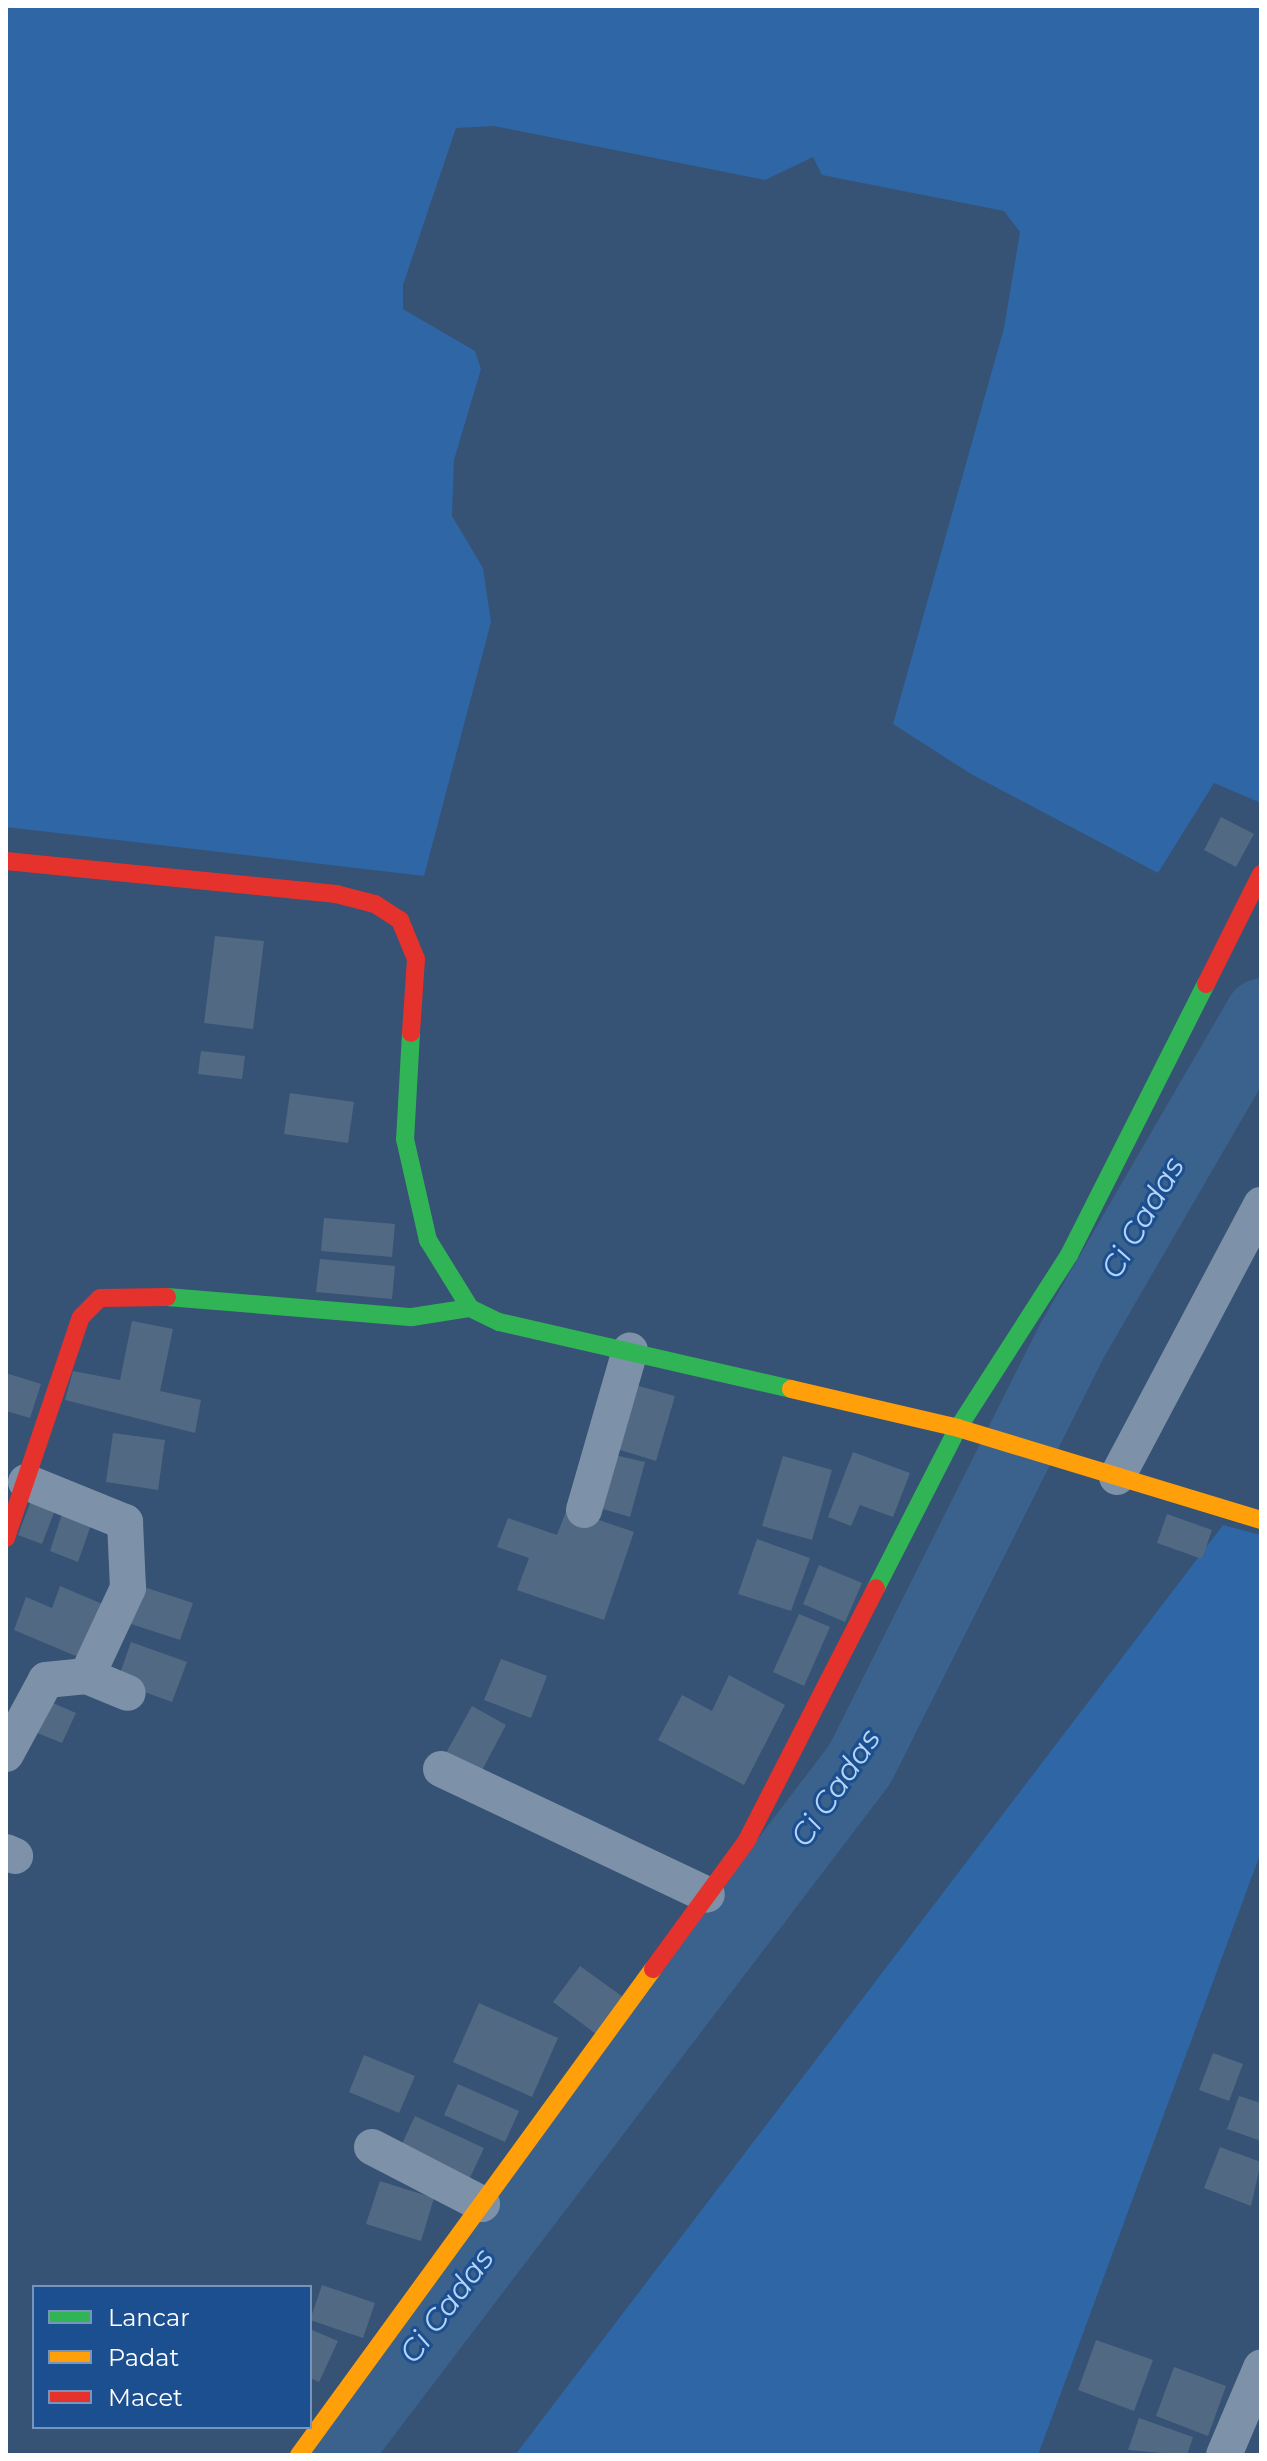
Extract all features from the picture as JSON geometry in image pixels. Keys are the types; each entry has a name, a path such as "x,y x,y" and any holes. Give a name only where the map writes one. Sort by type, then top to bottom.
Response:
{"street":[{"path":"6,861 336,894 375,904 400,920 416,959 405,1139 428,1240 470,1308 499,1322 958,1428 1261,1520"},
{"path":"299,2455 746,1842 958,1428 1069,1255 1261,874"},
{"path":"1110,1474 1261,1205"},
{"path":"6,1538 81,1317 100,1298 133,1294 412,1317 470,1308"},
{"path":"584,1510 630,1351"},
{"path":"26,1482 125,1522 128,1588 87,1676"},
{"path":"6,1754 41,1684 87,1676 128,1693"},
{"path":"441,1769 707,1895"},
{"path":"372,2147 482,2204"},
{"path":"1224,2455 1261,2368"}],"shaded area":[{"path":"6,6 1261,6 1261,803 1214,783 1158,873 971,774 893,724 1004,328 1020,232 1004,211 822,175 813,157 765,180 494,126 456,128 403,285 403,309 475,351 481,369 454,460 452,516 483,568 491,622 424,876 6,827"},
{"path":"1223,1525 1261,1535 1261,1852 1038,2455 515,2455"}],"building":[{"path":"1221,817 1254,834 1236,867 1204,850"},
{"path":"215,936 264,941 253,1029 204,1023"},
{"path":"201,1051 245,1056 242,1079 198,1074"},
{"path":"290,1093 354,1102 348,1143 284,1134"},
{"path":"324,1218 395,1224 392,1257 321,1251"},
{"path":"320,1259 395,1266 392,1299 316,1292"},
{"path":"132,1321 173,1329 160,1391 201,1400 195,1433 65,1400 73,1371 120,1380"},
{"path":"6,1373 41,1384 30,1418 6,1411"},
{"path":"635,1385 675,1396 656,1461 617,1449"},
{"path":"113,1433 165,1440 158,1490 106,1482"},
{"path":"853,1452 910,1473 893,1517 860,1505 851,1526 828,1517"},
{"path":"611,1454 645,1462 630,1517 596,1507"},
{"path":"783,1456 832,1470 812,1540 762,1526"},
{"path":"33,1495 57,1505 42,1544 18,1535"},
{"path":"567,1509 634,1532 604,1620 517,1590 529,1558 497,1547 508,1518 557,1535"},
{"path":"63,1511 92,1522 78,1562 50,1551"},
{"path":"1167,1514 1212,1530 1202,1559 1157,1543"},
{"path":"757,1539 810,1558 791,1611 738,1594"},
{"path":"819,1565 862,1583 845,1622 803,1604"},
{"path":"60,1586 112,1608 90,1662 14,1630 26,1597 52,1608"},
{"path":"141,1586 193,1603 180,1640 128,1623"},
{"path":"799,1614 830,1627 804,1686 773,1672"},
{"path":"131,1642 187,1662 172,1702 117,1682"},
{"path":"501,1659 547,1676 531,1718 484,1700"},
{"path":"729,1675 785,1705 744,1785 658,1740 682,1695 712,1711"},
{"path":"44,1699 76,1713 62,1743 30,1730"},
{"path":"472,1706 506,1725 481,1772 446,1753"},
{"path":"580,1966 623,1997 596,2034 553,2002"},
{"path":"479,2003 558,2038 532,2097 453,2062"},
{"path":"1213,2053 1243,2064 1229,2101 1199,2090"},
{"path":"364,2055 415,2076 399,2113 349,2092"},
{"path":"458,2084 519,2111 505,2142 444,2115"},
{"path":"1239,2096 1261,2103 1261,2141 1227,2129"},
{"path":"415,2116 484,2148 468,2182 399,2150"},
{"path":"1220,2147 1261,2162 1251,2206 1204,2188"},
{"path":"380,2181 434,2198 421,2241 366,2224"},
{"path":"322,2285 375,2303 363,2338 312,2321"},
{"path":"312,2330 338,2341 319,2382 312,2379"},
{"path":"1096,2340 1153,2360 1134,2411 1078,2390"},
{"path":"1174,2367 1226,2386 1208,2436 1156,2416"},
{"path":"1139,2418 1193,2437 1187,2455 1128,2450"}],"waterway":[{"name":"Ci Cadas","path":"334,2455 860,1764 1073,1339 1261,1015"}],"traffic: fast":[{"path":"876,1588 958,1428 1069,1255 1206,984"},
{"path":"411,1033 405,1139 428,1240 470,1308 499,1322 791,1389"},
{"path":"167,1297 412,1317 470,1308"}],"traffic: slow":[{"path":"791,1389 958,1428 1261,1520"},
{"path":"299,2455 653,1969"}],"traffic: jam":[{"path":"6,861 336,894 375,904 400,920 416,959 411,1033"},
{"path":"1206,984 1261,874"},
{"path":"6,1538 81,1317 100,1298 167,1297"},
{"path":"653,1969 746,1842 876,1588"}]}
